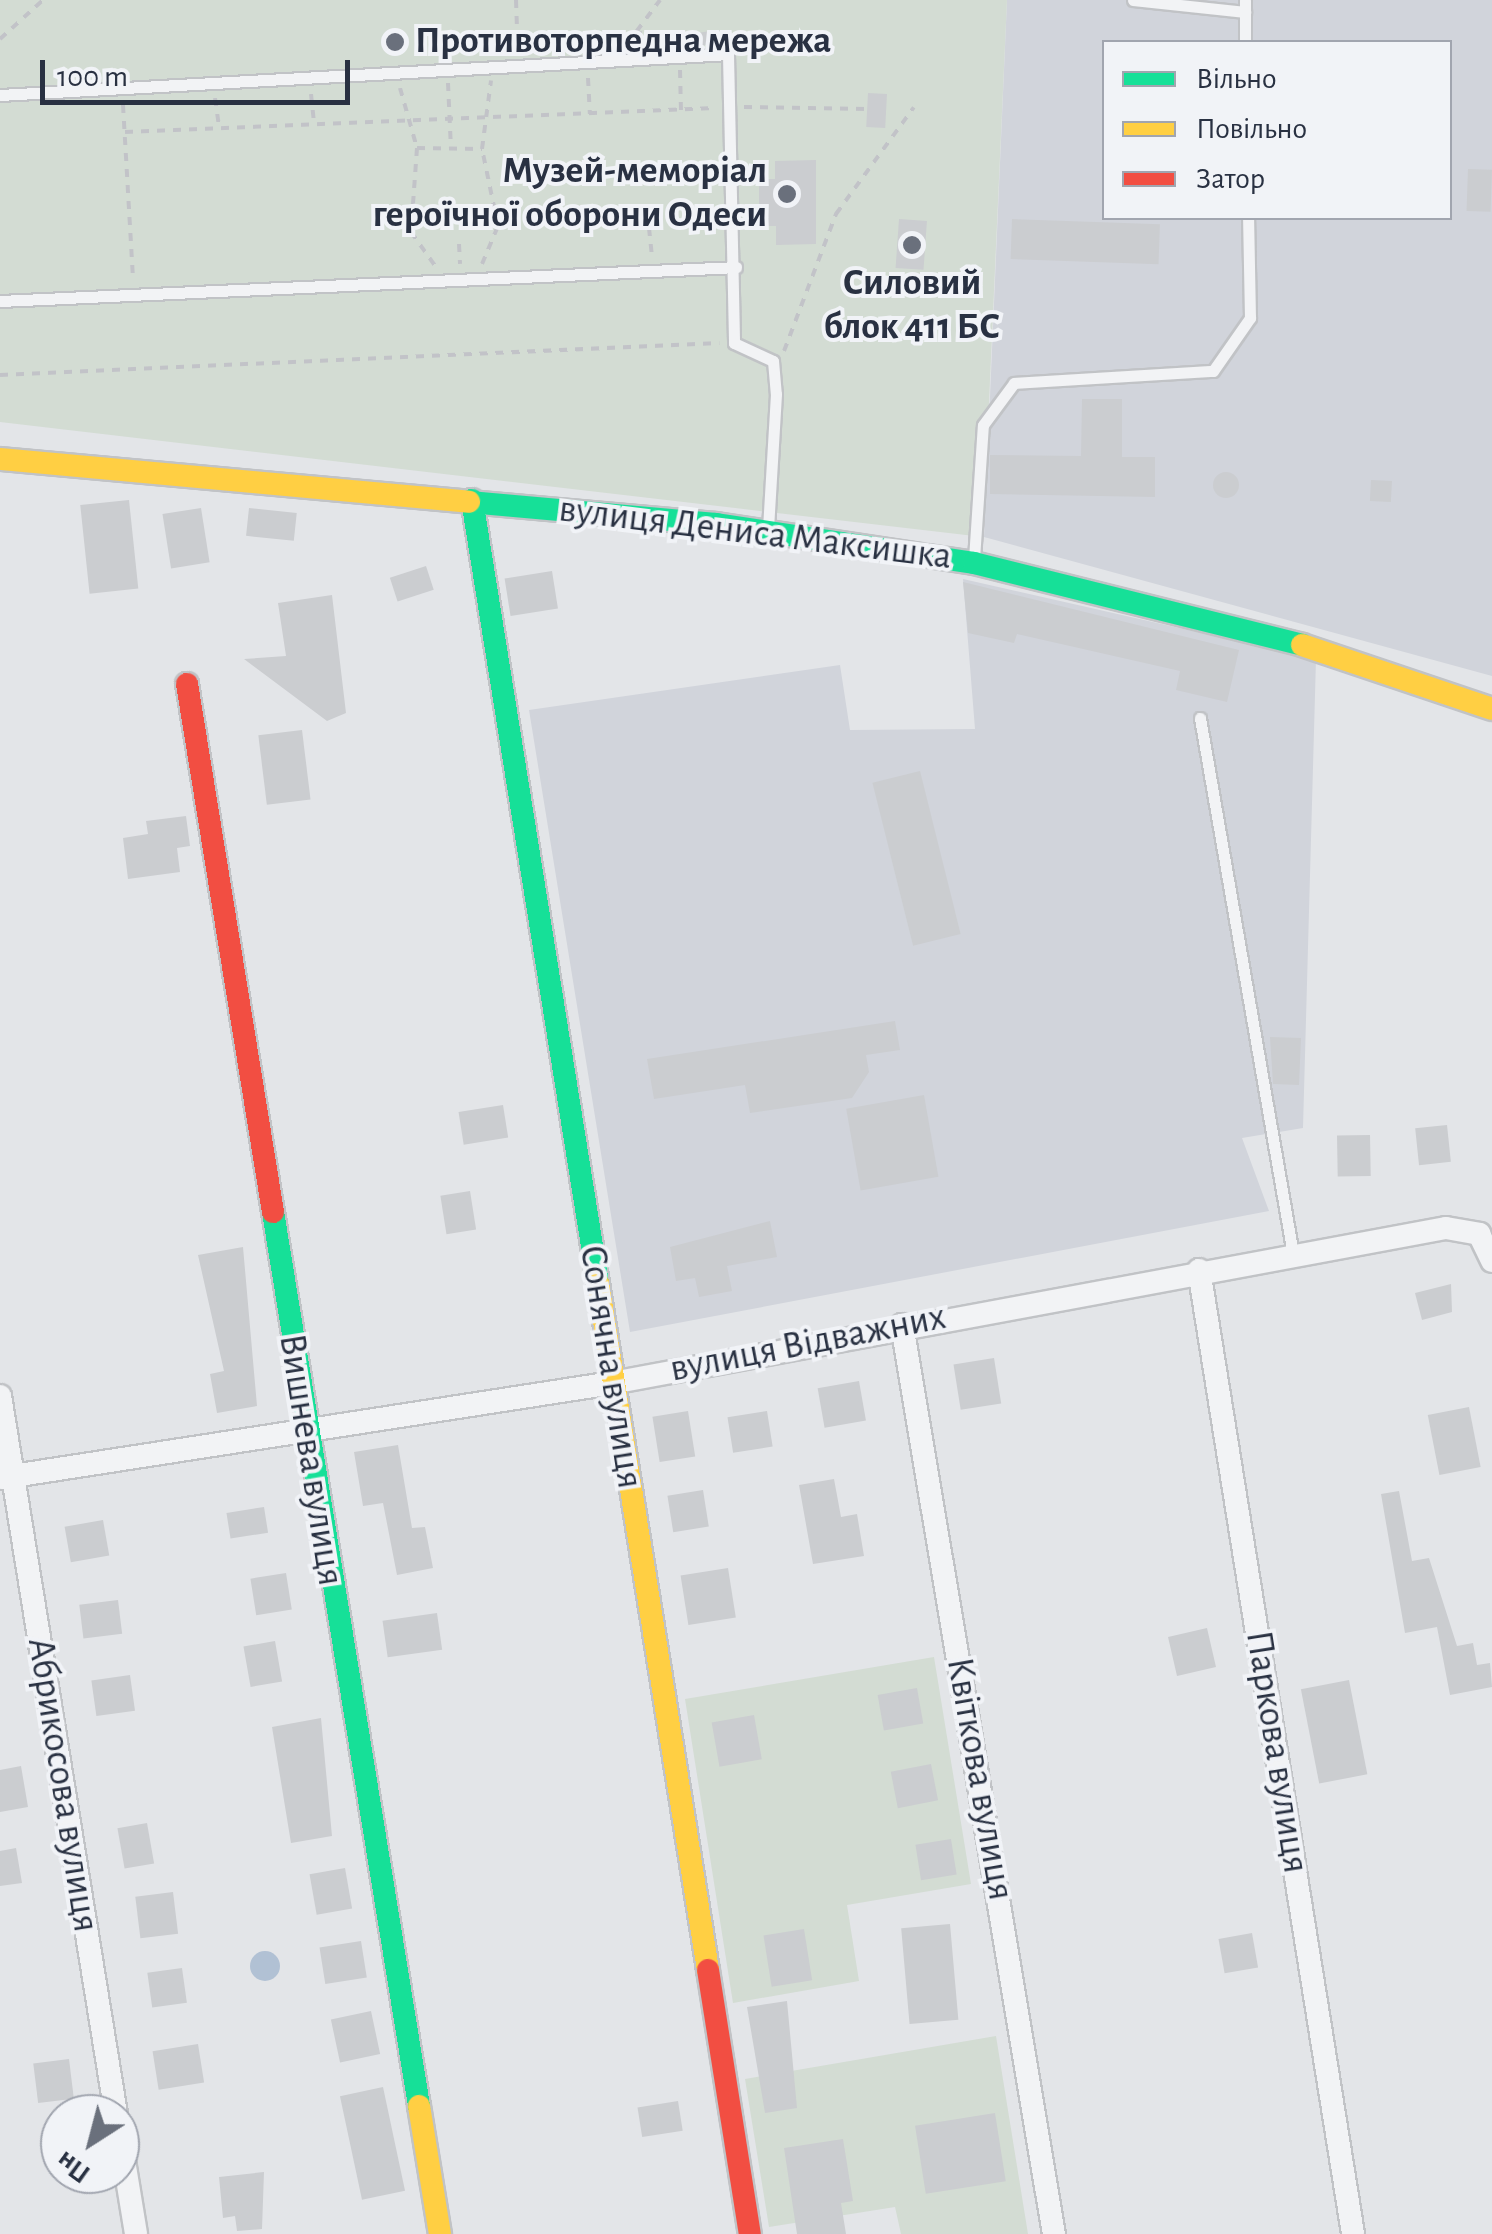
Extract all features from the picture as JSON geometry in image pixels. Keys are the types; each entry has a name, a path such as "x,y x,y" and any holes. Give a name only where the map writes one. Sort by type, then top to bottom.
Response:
{"street":[{"name":"вулиця Дениса Максишка","path":"0,459 472,500 768,532 974,563 1376,664 1492,709"},
{"name":"Сонячна вулиця","path":"472,500 750,2234"},
{"name":"Вишнева вулиця","path":"188,684 305,1432 440,2234"},
{"name":"вулиця Відважних","path":"6,1477 612,1383 1199,1270 1460,1228 1491,1254"},
{"name":"Паркова вулиця","path":"1199,1270 1354,2234"},
{"name":"Квіткова вулиця","path":"902,1325 1054,2234"},
{"name":"Абрикосова вулиця","path":"0,1396 6,1477 113,2094"},
{"path":"129,2194 136,2234"}],"lane":[{"path":"1133,0 1245,6 1246,40"},
{"path":"0,95 448,71 620,57 728,54 736,267 734,343 773,361 768,532"},
{"path":"974,563 983,425 1014,383 1213,371 1250,318 1248,220"},
{"path":"0,301 736,267"},
{"path":"1200,718 1293,1254"}],"path":[{"path":"0,39 43,0"},
{"path":"516,0 517,31"},
{"path":"620,57 660,0"},
{"path":"634,33 667,34"},
{"path":"679,55 681,110"},
{"path":"587,60 590,114"},
{"path":"476,278 498,226 482,148 493,117 490,68"},
{"path":"448,71 451,148"},
{"path":"398,73 404,120 417,148 411,232 446,280"},
{"path":"310,78 314,124"},
{"path":"214,84 219,128"},
{"path":"122,88 134,294"},
{"path":"773,361 802,324 836,214 914,106"},
{"path":"125,132 730,107 868,108"},
{"path":"417,148 482,148"},
{"path":"650,228 654,270"},
{"path":"458,244 460,279"},
{"path":"0,374 734,343"}],"shaded area":[{"path":"0,0 1007,0 983,537 0,422"},
{"path":"1007,0 1492,0 1492,676 984,537"},
{"path":"963,579 1316,659 1303,1128 1242,1138 1269,1211 630,1332 529,710 840,665 850,730 975,729"},
{"path":"934,1657 971,1884 847,1905 859,1981 733,2003 685,1699"},
{"path":"996,2036 1028,2234 901,2234 895,2207 769,2227 745,2079"}],"water":[{"path":"265,1951 276,1955 280,1966 276,1977 265,1981 254,1977 250,1966 254,1955"}],"building":[{"path":"716,30 739,36 718,45 618,46"},
{"path":"868,93 887,94 885,128 866,127"},
{"name":"Музей-меморіал героїчної оборони Одеси","path":"816,160 816,244 776,245 776,226 759,226 759,179 775,179 775,161"},
{"path":"1468,169 1492,170 1491,212 1467,211"},
{"name":"Силовий блок 411 БС","path":"899,219 927,221 924,270 896,268"},
{"path":"1012,219 1160,224 1159,264 1011,259"},
{"path":"1082,399 1122,399 1122,457 1155,457 1155,497 990,494 990,455 1081,456"},
{"path":"1226,472 1235,476 1239,485 1235,494 1226,498 1217,494 1213,485 1217,476"},
{"path":"1371,480 1392,481 1391,502 1370,501"},
{"path":"129,500 138,589 90,594 80,505"},
{"path":"201,508 210,562 171,568 162,514"},
{"path":"249,508 297,513 294,541 246,536"},
{"path":"426,566 434,590 398,602 390,578"},
{"path":"552,571 558,609 511,616 505,579"},
{"path":"963,582 1239,650 1227,702 1176,690 1180,671 1017,634 1014,643 968,633"},
{"path":"332,595 346,713 327,721 244,659 286,656 278,603"},
{"path":"302,730 311,799 267,805 258,735"},
{"path":"920,771 961,934 913,946 872,783"},
{"path":"186,816 190,846 177,848 180,872 128,879 123,838 148,834 146,821"},
{"path":"895,1021 900,1050 866,1055 869,1072 852,1098 750,1113 745,1085 654,1099 647,1059"},
{"path":"1270,1037 1301,1038 1299,1085 1273,1084"},
{"path":"924,1095 938,1177 861,1190 846,1109"},
{"path":"503,1105 508,1138 464,1145 459,1112"},
{"path":"1447,1125 1451,1162 1419,1165 1415,1128"},
{"path":"1370,1135 1371,1176 1338,1177 1337,1136"},
{"path":"470,1191 476,1230 446,1234 440,1196"},
{"path":"770,1221 777,1257 727,1266 732,1291 699,1297 695,1278 676,1281 670,1247"},
{"path":"243,1247 257,1406 217,1413 210,1374 224,1371 198,1255"},
{"path":"1451,1284 1452,1312 1422,1320 1415,1293"},
{"path":"994,1358 1001,1403 961,1410 954,1364"},
{"path":"859,1381 866,1420 825,1428 818,1388"},
{"path":"1469,1407 1481,1467 1439,1475 1428,1415"},
{"path":"688,1411 695,1456 660,1462 652,1417"},
{"path":"767,1411 773,1447 733,1453 727,1417"},
{"path":"398,1445 412,1528 425,1527 433,1568 397,1575 383,1503 363,1506 354,1452"},
{"path":"834,1479 841,1517 857,1514 864,1556 813,1564 799,1485"},
{"path":"703,1490 709,1527 673,1532 667,1496"},
{"path":"1399,1491 1412,1561 1429,1558 1457,1646 1473,1643 1477,1665 1490,1663 1492,1687 1450,1695 1437,1627 1405,1633 1381,1494"},
{"path":"264,1507 268,1533 231,1539 226,1513"},
{"path":"103,1520 109,1555 71,1562 65,1527"},
{"path":"728,1568 736,1617 688,1625 681,1576"},
{"path":"286,1573 292,1610 256,1615 250,1579"},
{"path":"118,1600 122,1634 83,1638 79,1605"},
{"path":"437,1613 442,1650 388,1657 383,1621"},
{"path":"1207,1628 1216,1667 1177,1676 1168,1637"},
{"path":"275,1641 282,1681 251,1687 243,1647"},
{"path":"130,1675 135,1711 96,1716 91,1680"},
{"path":"1349,1680 1367,1774 1319,1784 1301,1689"},
{"path":"917,1688 923,1723 884,1730 878,1695"},
{"path":"754,1715 762,1759 719,1767 712,1722"},
{"path":"321,1718 332,1836 291,1843 272,1727"},
{"path":"931,1764 938,1800 898,1808 891,1772"},
{"path":"21,1766 28,1807 0,1812 0,1770"},
{"path":"147,1823 154,1863 125,1869 117,1828"},
{"path":"951,1839 957,1875 921,1880 915,1845"},
{"path":"16,1848 22,1883 0,1886 0,1851"},
{"path":"345,1868 352,1908 317,1915 310,1874"},
{"path":"173,1892 178,1934 140,1938 135,1897"},
{"path":"950,1924 958,2020 910,2024 901,1928"},
{"path":"804,1929 812,1980 772,1987 764,1935"},
{"path":"1252,1933 1258,1967 1225,1973 1219,1939"},
{"path":"361,1941 367,1978 325,1984 320,1948"},
{"path":"182,1968 187,2003 152,2008 147,1973"},
{"path":"787,2001 797,2108 765,2113 747,2007"},
{"path":"371,2011 380,2054 340,2063 331,2020"},
{"path":"198,2044 204,2083 159,2090 153,2051"},
{"path":"69,2059 73,2094 40,2094 38,2103 33,2063"},
{"path":"383,2087 405,2191 362,2200 340,2096"},
{"path":"678,2101 683,2131 642,2137 638,2107"},
{"path":"995,2113 1006,2181 926,2194 915,2126"},
{"path":"843,2139 853,2201 841,2203 846,2234 797,2234 784,2148"},
{"path":"264,2172 262,2229 237,2231 235,2216 223,2218 219,2177"}],"traffic: fast":[{"path":"472,500 598,1283"},
{"path":"469,502 716,524 974,563 1302,645"},
{"path":"273,1212 419,2106"}],"traffic: slow":[{"path":"0,459 469,502"},
{"path":"1302,645 1492,709"},
{"path":"598,1283 708,1970"},
{"path":"419,2106 440,2234"}],"traffic: jam":[{"path":"187,684 273,1212"},
{"path":"708,1970 750,2234"}],"place":[{"name":"Противоторпедна мережа","path":"395,42"},
{"name":"Музей-меморіал героїчної оборони Одеси","path":"787,194"},
{"name":"Силовий блок 411 БС","path":"912,245"}]}
